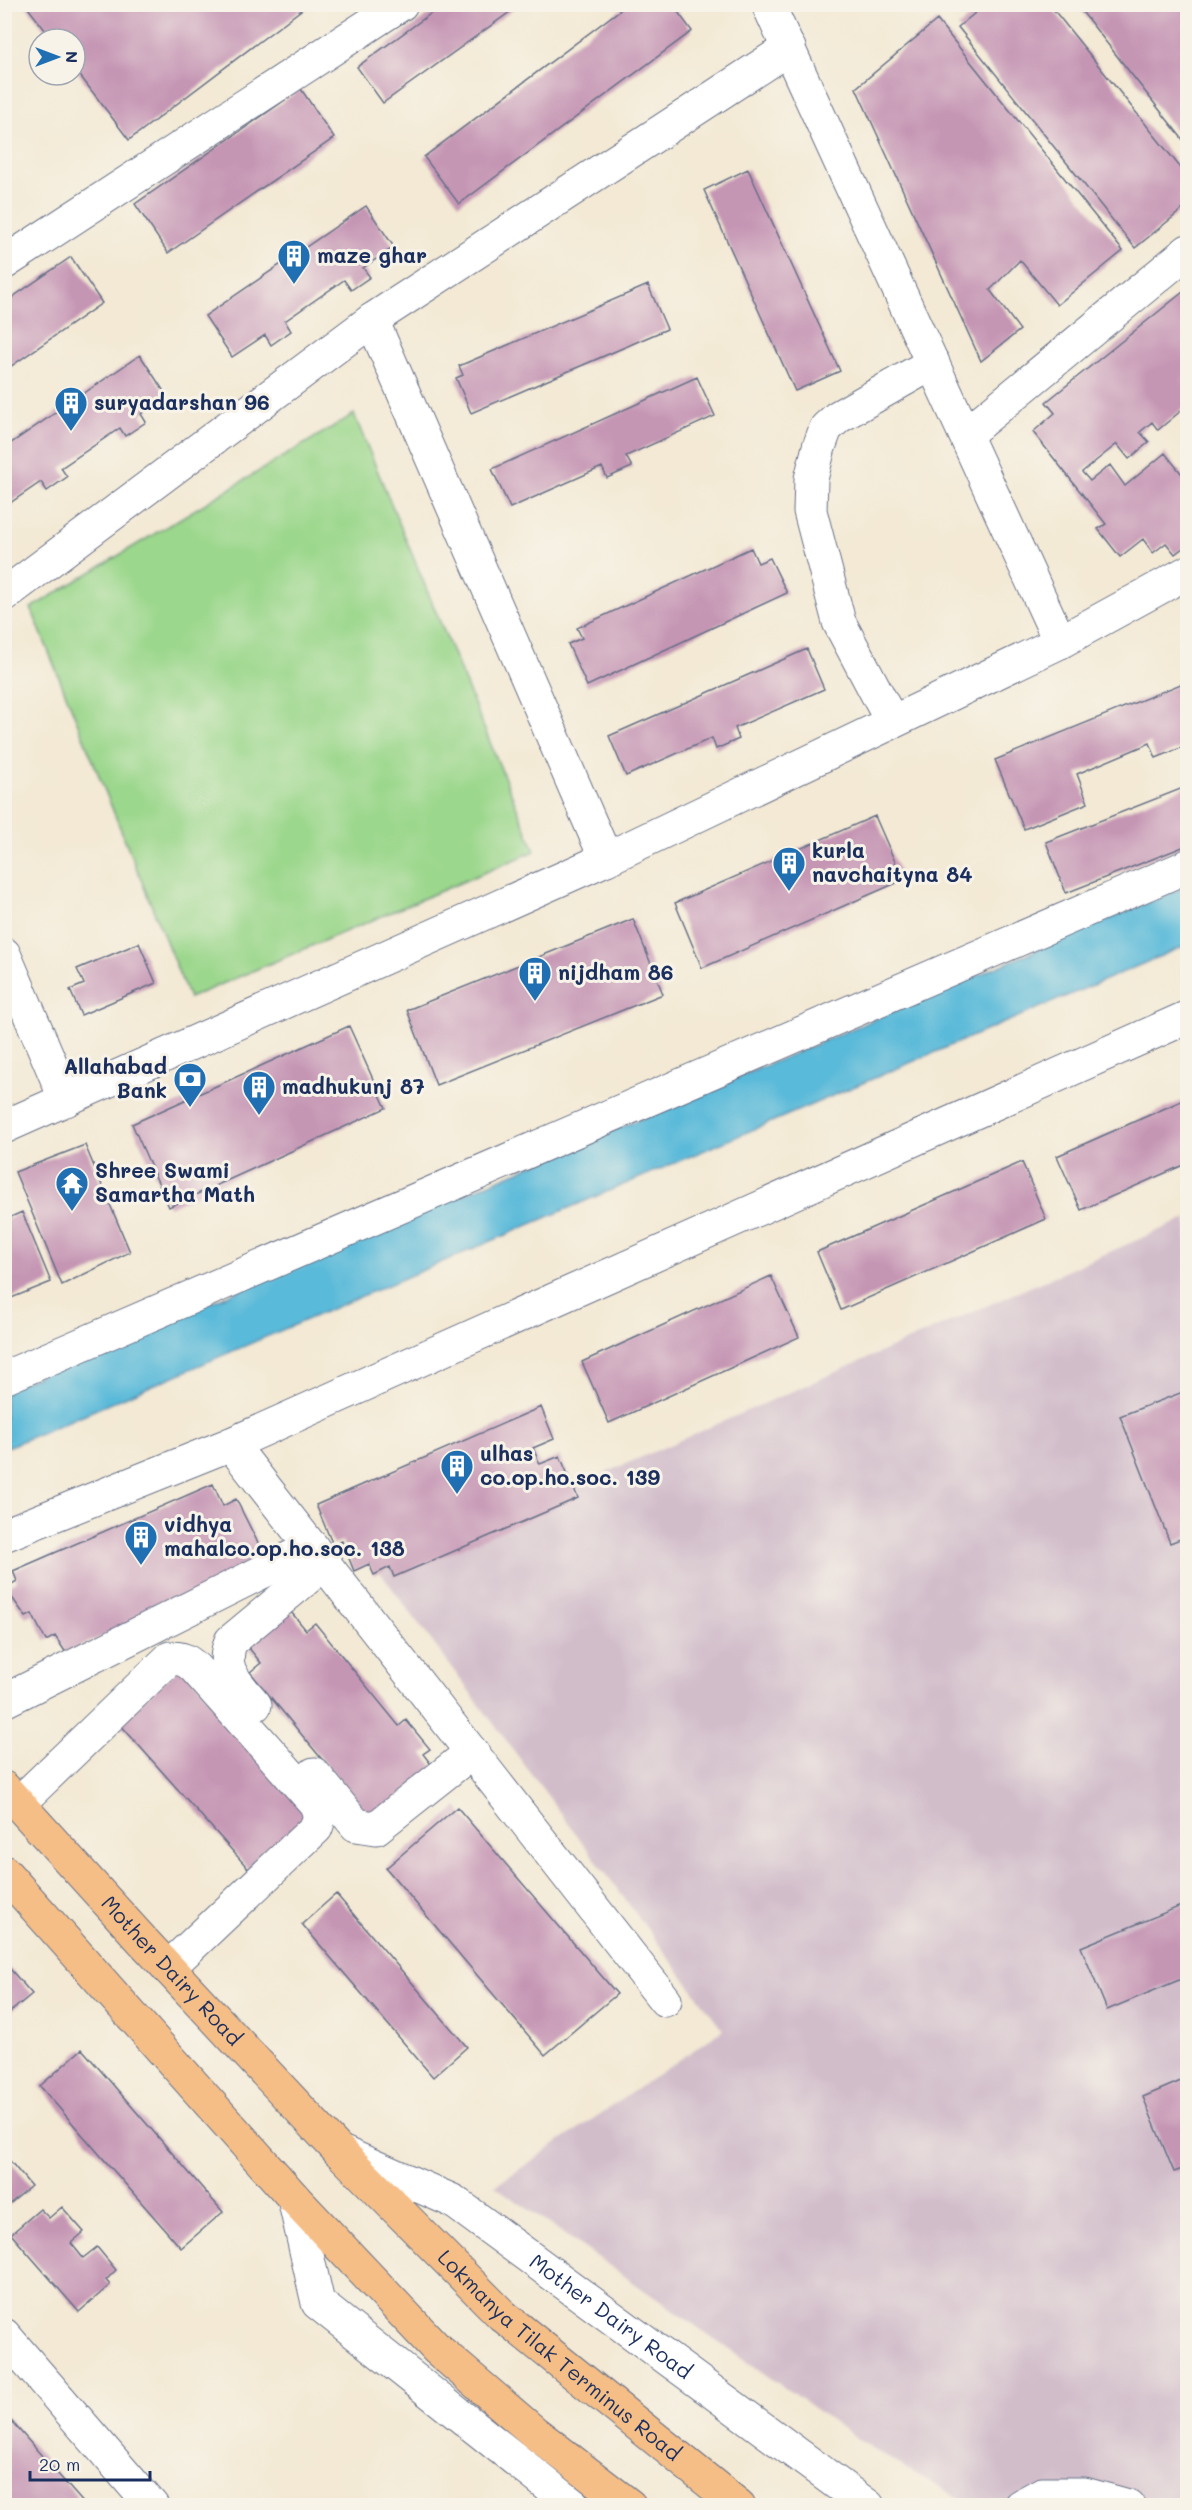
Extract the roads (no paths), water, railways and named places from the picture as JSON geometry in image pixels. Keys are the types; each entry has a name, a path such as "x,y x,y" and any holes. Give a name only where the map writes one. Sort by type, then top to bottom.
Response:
{"main road":[{"name":"Mother Dairy Road","path":"12,1796 168,1968 339,2151 387,2198"},
{"path":"4,1872 294,2198 437,2349 535,2433 630,2505"},
{"name":"Lokmanya Tilak Terminus Road","path":"387,2198 502,2315 739,2505"}],"street":[{"path":"4,262 401,4"},
{"path":"768,4 1060,642"},
{"path":"4,595 372,320 789,48"},
{"path":"966,434 1188,250"},
{"path":"372,320 606,859"},
{"path":"892,722 839,622 810,511 811,479 826,428 838,417 933,363"},
{"path":"4,1127 606,859 1060,642 1188,572"},
{"path":"4,1378 1188,866"},
{"path":"4,954 66,1100"},
{"path":"4,1535 231,1444 1188,1017"},
{"path":"231,1444 665,2001"},
{"path":"4,1701 318,1555"},
{"path":"318,1555 231,1641 226,1652 226,1662 234,1680 356,1825 365,1828 376,1828 472,1752"},
{"path":"12,1796 170,1658 188,1661 195,1668 315,1803 320,1812 320,1820 316,1828 168,1968"},
{"name":"Mother Dairy Road","path":"339,2151 453,2201 868,2505"},
{"path":"294,2198 318,2303 574,2505"},
{"path":"4,2335 152,2505"},
{"path":"1020,2505 1042,2494 1084,2494 1128,2505"}],"water":[{"path":"1187,886 1187,945 5,1448 5,1390"}],"place":[{"name":"maze ghar","path":"294,285"},
{"name":"suryadarshan 96","path":"71,432"},
{"name":"kurla navchaityna 84","path":"789,892"},
{"name":"nijdham 86","path":"535,1002"},
{"name":"Allahabad Bank","path":"190,1108"},
{"name":"madhukunj 87","path":"259,1116"},
{"name":"Shree Swami Samartha Math","path":"72,1212"},
{"name":"ulhas co.op.ho.soc. 139","path":"457,1495"},
{"name":"vidhya mahalco.op.ho.soc. 138","path":"141,1566"}]}
